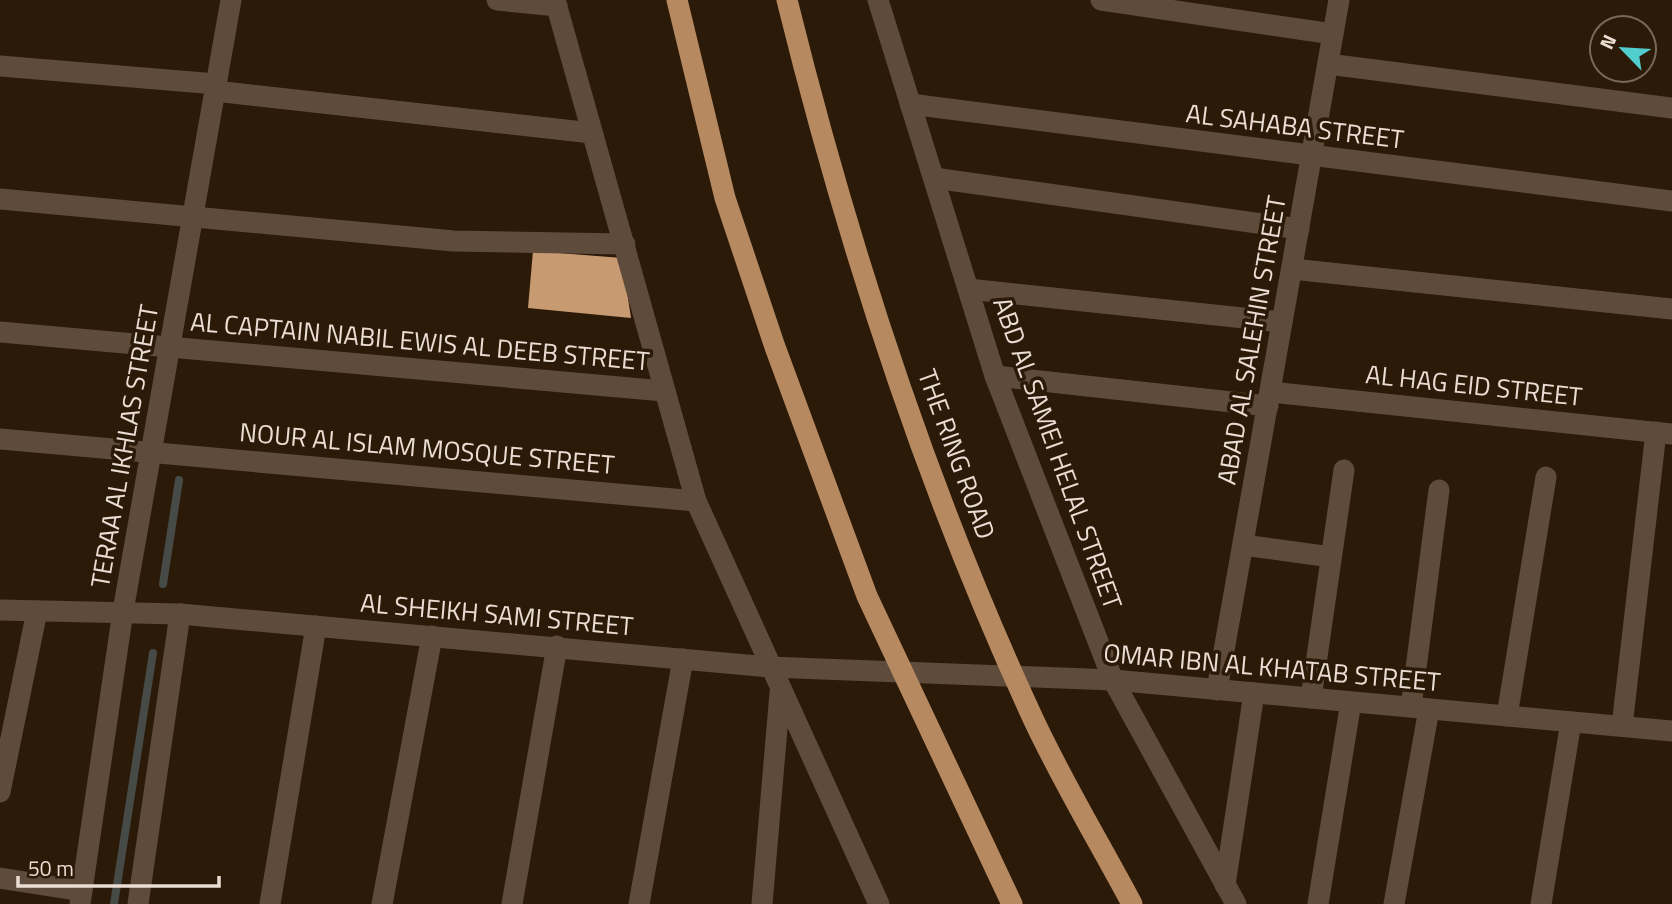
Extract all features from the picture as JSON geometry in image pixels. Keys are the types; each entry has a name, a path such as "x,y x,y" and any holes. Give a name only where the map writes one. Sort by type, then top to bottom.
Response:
{"highway":[{"path":"677,0 725,198 775,347 867,596 1012,904"},
{"name":"THE RING ROAD","path":"787,0 812,102 876,313 986,611 1030,711 1132,904"}],"street":[{"name":"TERAA AL IKHLAS STREET","path":"81,898 123,611 231,0"},
{"path":"497,0 556,3 696,501 875,901"},
{"name":"ABD AL SAMEI HELAL STREET","path":"878,0 995,376 1113,680 1236,904"},
{"path":"1101,0 1333,34"},
{"name":"ABAD AL SALEHIN STREET","path":"1217,690 1339,0"},
{"path":"1328,64 1672,108"},
{"path":"0,66 216,87 592,133"},
{"name":"AL SAHABA STREET","path":"911,104 1672,201"},
{"path":"934,178 1299,229"},
{"path":"0,199 454,241 625,244"},
{"path":"1292,269 1672,309"},
{"path":"968,289 1282,322"},
{"name":"AL CAPTAIN NABIL EWIS AL DEEB STREET","path":"0,332 664,391"},
{"name":"AL HAG EID STREET","path":"995,376 1664,433"},
{"path":"1622,726 1664,433"},
{"name":"NOUR AL ISLAM MOSQUE STREET","path":"0,439 696,501"},
{"path":"1311,698 1344,470"},
{"path":"1507,716 1546,477"},
{"path":"1394,904 1420,708 1439,490"},
{"path":"1243,545 1332,557"},
{"name":"AL SHEIKH SAMI STREET","path":"0,610 180,614 769,667 867,670"},
{"path":"0,792 37,611"},
{"path":"138,904 180,614"},
{"path":"270,904 316,626"},
{"path":"382,904 432,636"},
{"path":"512,904 557,646"},
{"path":"639,904 683,659"},
{"name":"OMAR IBN AL KHATAB STREET","path":"867,670 1113,680 1672,731"},
{"path":"762,904 780,692"},
{"path":"1225,885 1254,693"},
{"path":"1318,904 1351,702"},
{"path":"1541,904 1571,722"},
{"path":"0,878 81,898"}],"building":[{"path":"533,251 622,258 631,318 528,308"}],"waterway":[{"path":"163,584 179,480"},
{"path":"114,904 153,653"}]}
